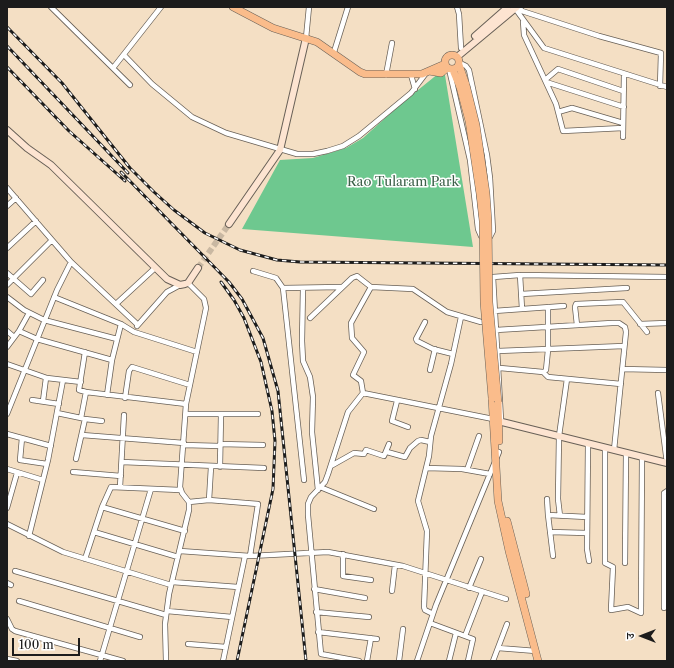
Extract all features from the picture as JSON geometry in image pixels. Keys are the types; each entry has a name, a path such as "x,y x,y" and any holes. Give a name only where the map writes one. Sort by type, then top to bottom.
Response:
{"main road":[{"path":"233,7 273,28 306,38 334,52 360,72 386,75 411,75 428,72 441,73 458,60"},
{"path":"458,60 448,56 448,68 463,86"},
{"path":"458,60 463,86 481,151 486,193 488,221 489,302 503,502 543,661"},
{"path":"497,420 495,461 498,501 509,551 538,661"}],"street":[{"path":"51,7 130,85"},
{"path":"113,68 161,7"},
{"path":"229,224 280,150 306,38 309,7"},
{"path":"334,52 348,7"},
{"path":"457,7 460,14 461,48 458,60"},
{"path":"461,48 514,7"},
{"path":"514,7 523,21 546,49 667,87"},
{"path":"458,60 514,7"},
{"path":"514,7 522,11 599,36 661,53 660,86"},
{"path":"523,21 524,35 546,81 558,112 563,131 624,126"},
{"path":"386,75 392,43"},
{"path":"124,55 152,84 192,117 226,132 280,150 297,154 313,154 343,146 359,136 415,89 428,72"},
{"path":"448,68 470,160 478,229 481,236 486,238 490,237 492,231 490,178 487,155 469,70 458,60"},
{"path":"546,81 558,69 623,91"},
{"path":"624,74 624,137"},
{"path":"411,75 415,89"},
{"path":"546,81 624,107"},
{"path":"558,112 572,108 624,126"},
{"path":"7,130 27,148 51,165 167,279 180,285"},
{"path":"7,188 71,262 138,325"},
{"path":"7,206 16,198"},
{"path":"7,248 36,222"},
{"path":"7,285 12,278 52,240"},
{"path":"7,414 44,320 71,262"},
{"path":"116,304 155,268"},
{"path":"134,332 138,325 167,292 180,285 188,283 198,268"},
{"path":"253,271 276,278 283,288 304,480"},
{"path":"7,273 31,294 43,280"},
{"path":"520,275 522,309"},
{"path":"310,318 352,278 357,276 371,287 410,288 447,312 481,322"},
{"path":"497,420 500,368 494,311 492,278 494,276 667,277"},
{"path":"166,661 166,613 171,584 190,510 189,502 180,490 186,404 205,318 206,305 204,299 188,283"},
{"path":"283,288 342,287"},
{"path":"359,661 321,654 310,552 308,504 328,474 348,412 363,393 361,381 353,376 353,374 364,352 352,338 351,323 371,287"},
{"path":"303,288 303,361 310,377 314,397 312,432 319,488"},
{"path":"521,294 627,288"},
{"path":"7,297 29,313 44,320 116,339"},
{"path":"54,297 121,324 134,332 197,352"},
{"path":"577,325 576,304 620,302 625,303 647,332"},
{"path":"494,311 564,306"},
{"path":"544,372 546,370 548,350 548,307"},
{"path":"8,344 19,331 29,313"},
{"path":"434,614 427,611 424,607 427,531 418,501 426,468 430,442 461,317"},
{"path":"424,322 416,340 435,349 453,354"},
{"path":"496,330 612,323 622,324 626,332 614,450"},
{"path":"640,324 667,323"},
{"path":"107,395 116,339 121,324"},
{"path":"7,330 14,337"},
{"path":"19,331 37,339 112,360"},
{"path":"498,351 624,346"},
{"path":"430,370 435,349"},
{"path":"85,352 79,390 125,398 186,404"},
{"path":"7,364 46,378 81,382"},
{"path":"125,398 129,371 132,367 190,384"},
{"path":"500,368 544,372 548,377 567,380 621,384"},
{"path":"622,369 667,370"},
{"path":"43,401 46,378"},
{"path":"29,536 51,446 62,380"},
{"path":"560,516 558,499 559,436 567,380"},
{"path":"76,459 82,435 86,392"},
{"path":"363,393 497,420 667,463 658,393"},
{"path":"7,398 12,400"},
{"path":"32,400 59,404"},
{"path":"397,401 392,421 408,427"},
{"path":"57,413 83,419 102,421"},
{"path":"186,414 258,414"},
{"path":"220,467 221,414"},
{"path":"120,487 124,415"},
{"path":"7,434 51,446"},
{"path":"82,435 184,444 263,445"},
{"path":"467,470 479,436"},
{"path":"22,438 20,460 47,464"},
{"path":"387,452 405,458 410,448 418,441 421,440 430,442"},
{"path":"331,466 354,453 364,454 368,450 383,456 387,452 389,444"},
{"path":"588,444 587,549 589,561"},
{"path":"605,448 605,563 613,567 611,610 628,608 641,613 642,457"},
{"path":"417,661 430,623 499,452"},
{"path":"625,563 626,453"},
{"path":"122,462 211,467 264,468"},
{"path":"209,500 211,467"},
{"path":"426,468 467,470 490,474"},
{"path":"7,469 43,480"},
{"path":"73,472 121,476"},
{"path":"7,508 17,473"},
{"path":"85,559 102,507 111,487 180,490"},
{"path":"100,661 151,488"},
{"path":"319,488 374,510"},
{"path":"664,608 664,493 667,491"},
{"path":"547,499 553,556"},
{"path":"189,502 209,500 258,504 247,556 238,587 224,661"},
{"path":"102,507 185,531"},
{"path":"548,516 587,517"},
{"path":"7,524 62,552 125,572 171,584 238,587"},
{"path":"94,532 178,557"},
{"path":"550,532 587,533"},
{"path":"180,551 247,556 310,552 343,554 395,565 506,599"},
{"path":"343,554 343,576 371,580"},
{"path":"469,588 481,559"},
{"path":"392,591 395,565"},
{"path":"15,571 166,613 232,617"},
{"path":"314,589 365,598"},
{"path":"465,636 482,592"},
{"path":"18,601 140,637"},
{"path":"316,612 369,617"},
{"path":"7,619 12,630 14,631 102,654 122,661"},
{"path":"430,623 474,640 468,661"},
{"path":"493,661 508,624"},
{"path":"399,661 403,629"},
{"path":"318,632 376,639"},
{"path":"448,661 456,633"},
{"path":"366,661 371,638"},
{"path":"188,644 226,647"},
{"path":"498,648 536,651"},
{"path":"7,659 17,661"}],"green space":[{"name":"Rao Tularam Park","path":"444,69 473,247 242,229 280,160 313,158 346,148 363,138 402,103"}],"tunnel":[{"path":"198,268 229,224"}],"railway":[{"path":"7,27 62,83 130,168 154,192 174,210 205,233 240,250 277,260 300,262 667,265"},
{"path":"7,46 128,173"},
{"path":"7,67 69,131 125,181"},
{"path":"121,172 229,282 242,299 263,338 278,391 306,661"},
{"path":"221,282 234,300 244,318 261,362 272,411 275,441 273,489 237,661"}]}
